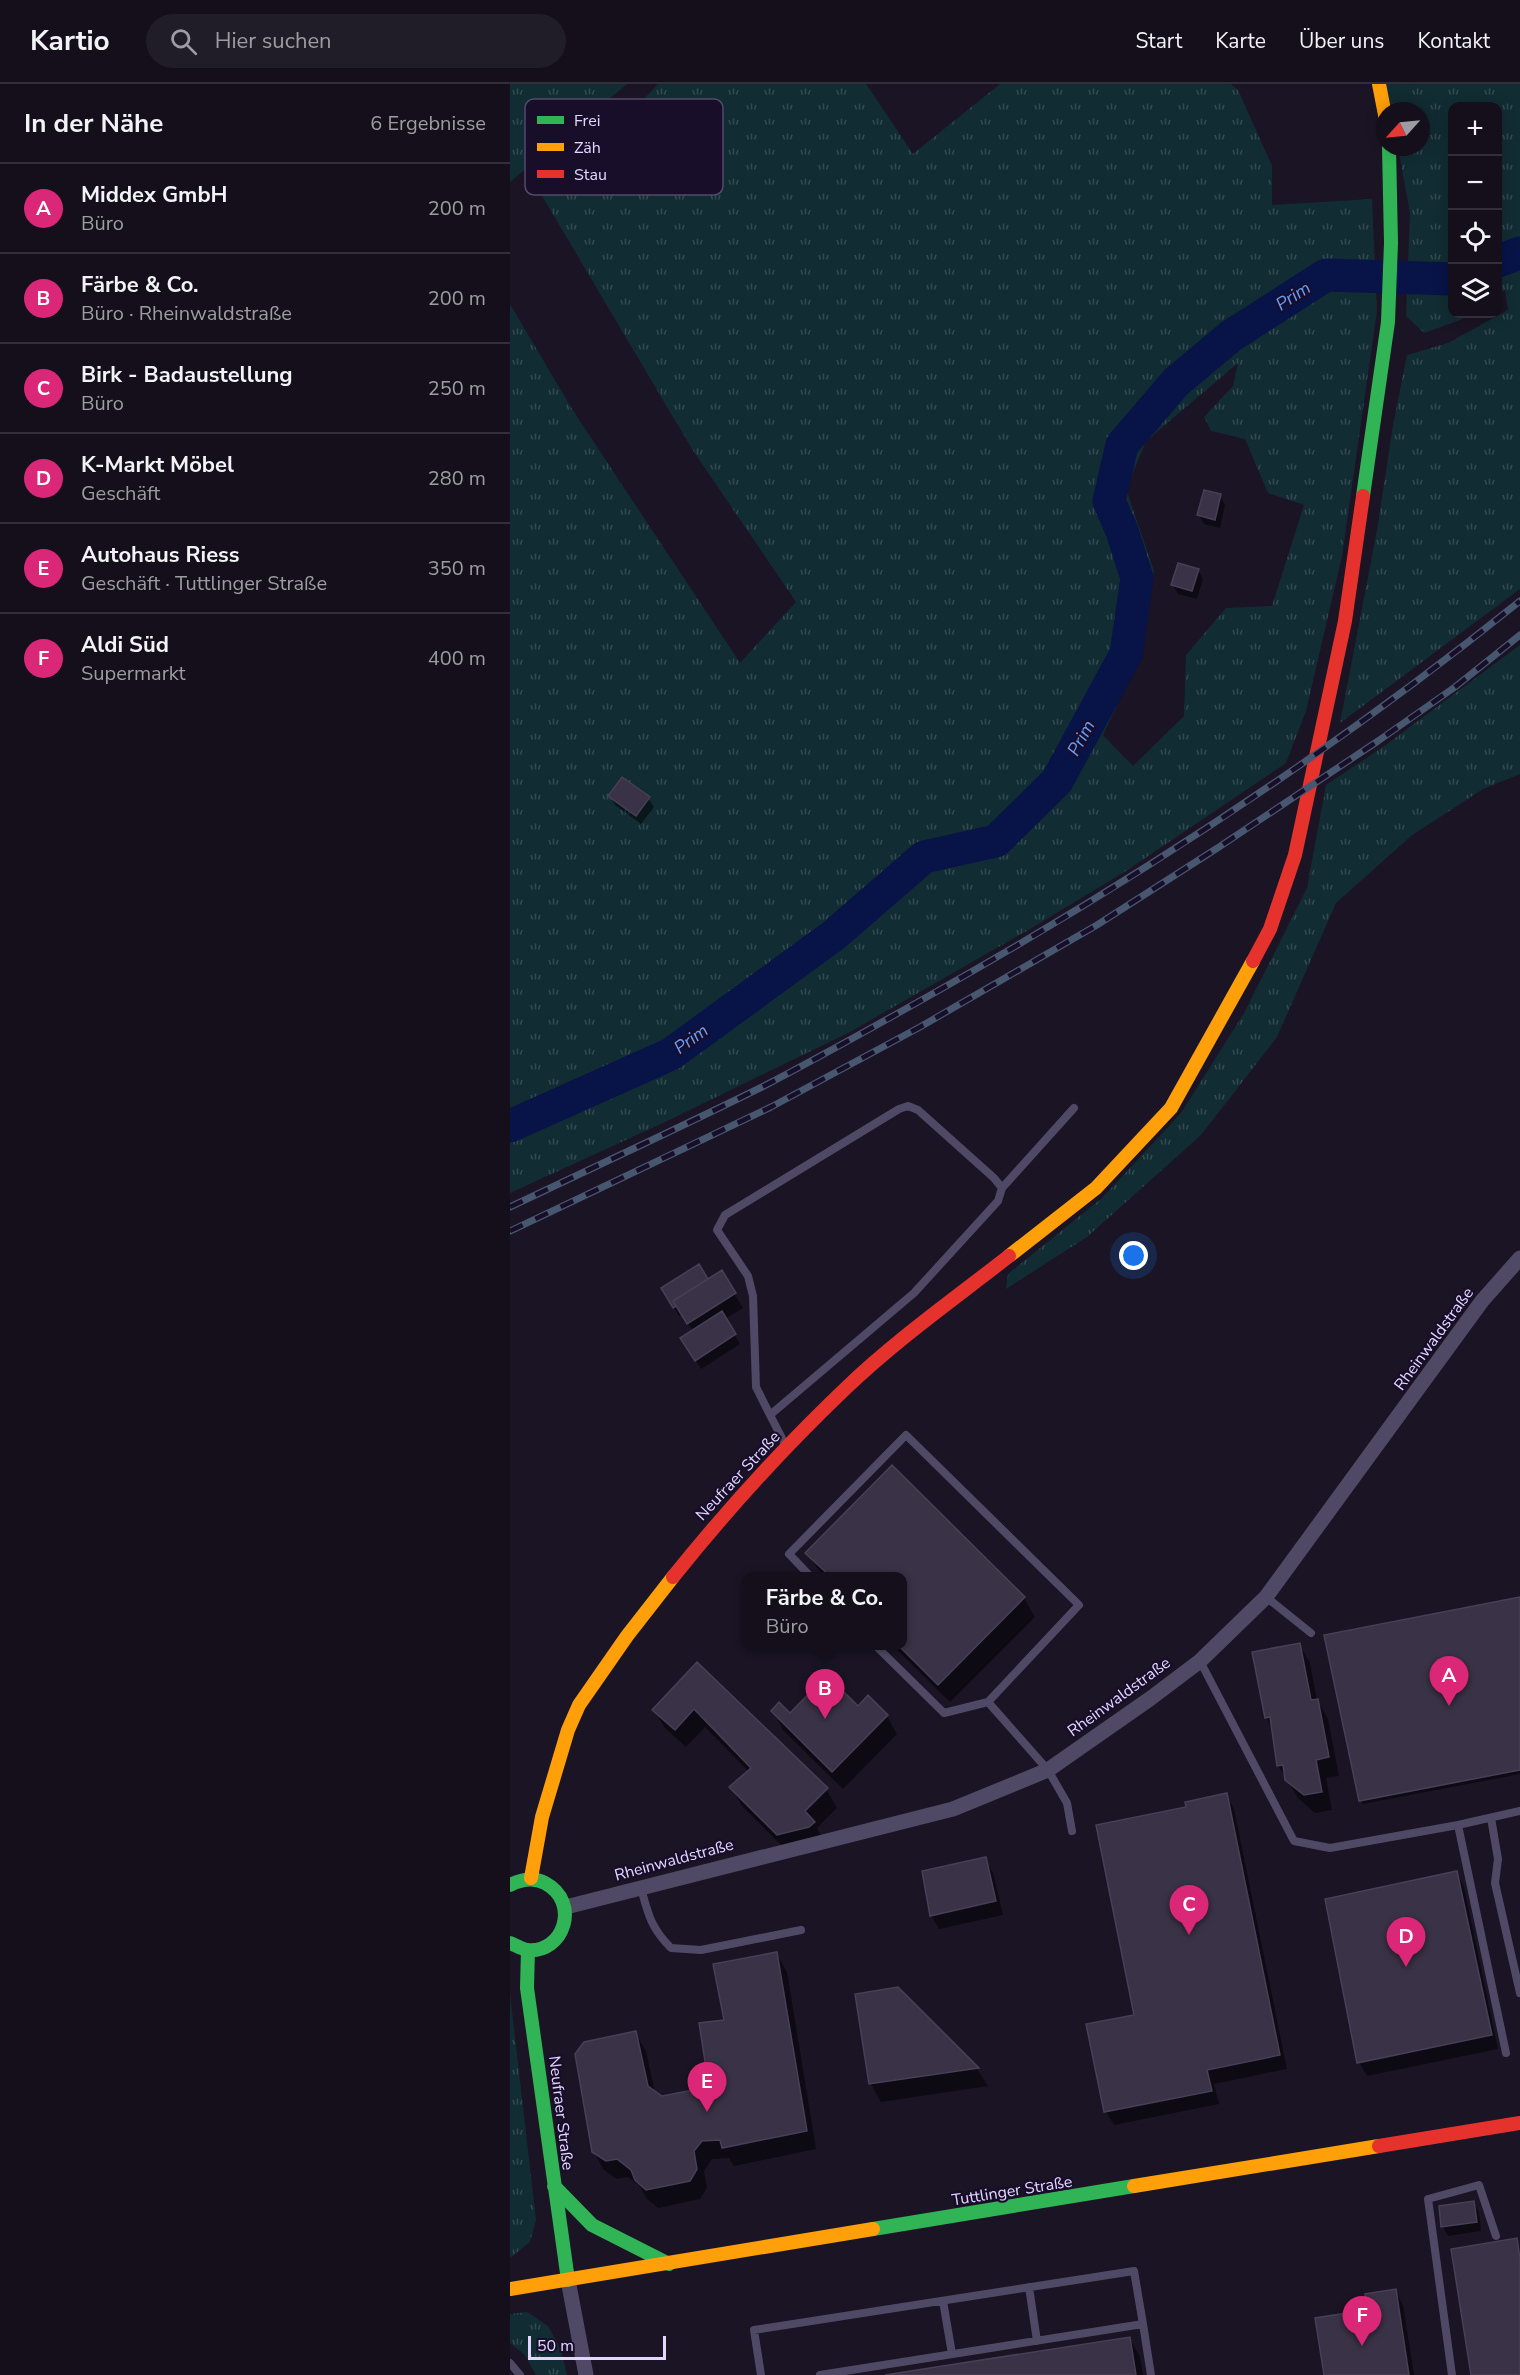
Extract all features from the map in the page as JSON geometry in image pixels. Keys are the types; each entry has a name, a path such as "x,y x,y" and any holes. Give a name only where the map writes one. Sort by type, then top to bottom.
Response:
{"street":[{"path":"1379,84 1382,102"},
{"name":"Neufraer Straße","path":"531,1878 542,1817 568,1730 579,1705 627,1636 711,1530 786,1448 848,1387 915,1329 1096,1188 1171,1107 1231,1003 1270,929 1295,855 1345,621 1388,322 1391,243 1389,156"},
{"name":"Rheinwaldstraße","path":"566,1907 953,1809 1048,1770 1200,1661 1266,1598 1482,1301 1520,1258"},
{"path":"510,1885 519,1880 531,1878 545,1881 555,1887 566,1907 566,1919 559,1936 544,1947 528,1950 510,1943"},
{"name":"Neufraer Straße","path":"528,1950 527,1988 568,2280"},
{"name":"Tuttlinger Straße","path":"510,2289 1520,2123"},
{"path":"554,2186 592,2225 669,2264"},
{"path":"568,2280 586,2375"}],"lane":[{"path":"786,1448 756,1387 753,1296 747,1276 717,1230 725,1215 899,1109 908,1106 918,1110 994,1178 1002,1188"},
{"path":"770,1415 914,1293 998,1201 1002,1188 1074,1108"},
{"path":"806,1572 789,1554 906,1435 1079,1605 988,1702 944,1713 880,1650"},
{"path":"1266,1598 1311,1633"},
{"path":"1200,1661 1294,1841 1330,1848 1458,1825 1520,1811"},
{"path":"988,1702 1048,1770 1067,1803 1072,1831"},
{"path":"1491,1818 1498,1859 1494,1883 1520,1993"},
{"path":"1458,1825 1506,2053"},
{"path":"641,1888 649,1920 659,1936 671,1948 701,1950 801,1930"},
{"path":"1452,2375 1428,2199 1479,2185 1496,2236"},
{"path":"761,2375 754,2330 1134,2271 1151,2375"},
{"path":"1029,2287 1037,2341"},
{"path":"943,2301 952,2354"},
{"path":"820,2375 1143,2325"},
{"path":"510,2363 520,2375"}],"green space":[{"path":"510,84 627,84 609,99 525,99 525,169 510,182"},
{"path":"658,84 866,84 913,154 1000,84 1231,84 1238,90 1272,166 1272,205 1372,199 1377,311 1342,556 1306,711 1286,763 1126,871 850,1032 663,1123 510,1193 510,304 572,409 740,663 796,602 692,449 542,195 723,195 723,99 644,99","holes":["1238,363 1233,386 1204,417 1211,431 1245,439 1268,493 1304,505 1272,606 1226,608 1186,655 1184,716 1133,766 1103,735 1139,658 1154,571 1126,489 1146,441","622,777 649,797 636,816 608,797"]},
{"path":"1386,84 1520,84 1520,589 1340,723 1377,530 1393,425 1407,355 1448,343 1493,318 1502,318 1502,313 1508,310 1505,290 1502,292 1502,102 1448,102 1448,318 1463,318 1424,333 1406,316 1410,213 1400,156 1430,156 1430,102 1389,102"},
{"path":"1520,645 1520,774 1483,789 1411,836 1336,903 1277,1037 1201,1135 1087,1237 1006,1289 1008,1274 1102,1198 1181,1113 1244,1013 1307,888 1326,785 1383,747"},
{"path":"510,1994 536,2220 530,2242 510,2258"},
{"path":"527,2312 548,2326 561,2350 567,2375 536,2375 524,2354 510,2343 510,2314"}],"building":[{"path":"1204,490 1221,494 1215,520 1197,515"},
{"path":"1178,563 1199,569 1192,591 1171,585"},
{"path":"622,777 650,797 636,816 608,796"},
{"path":"699,1264 708,1279 673,1301 676,1306 673,1308 661,1288"},
{"path":"722,1270 736,1293 687,1324 673,1301"},
{"path":"722,1311 736,1334 695,1361 680,1338"},
{"path":"892,1465 1025,1597 938,1685 903,1650 907,1650 907,1572 826,1572 805,1553"},
{"path":"1520,1597 1520,1770 1359,1801 1324,1635"},
{"path":"1300,1643 1311,1700 1318,1699 1329,1757 1316,1760 1322,1792 1304,1795 1285,1780 1283,1765 1277,1766 1270,1717 1265,1718 1252,1652"},
{"path":"697,1662 828,1788 805,1811 815,1822 809,1827 777,1835 729,1787 751,1768 694,1709 675,1730 652,1710"},
{"path":"827,1675 858,1706 868,1695 888,1715 832,1772 771,1711 779,1702 790,1713"},
{"path":"1227,1793 1280,2055 1207,2070 1212,2091 1104,2112 1086,2024 1134,2015 1096,1825 1186,1807 1185,1802"},
{"path":"986,1857 996,1901 930,1916 922,1871"},
{"path":"1457,1871 1492,2035 1357,2063 1325,1899"},
{"path":"777,1952 807,2131 722,2148 720,2140 702,2141 694,2151 697,2169 690,2181 646,2190 635,2180 631,2170 617,2159 606,2161 592,2152 575,2054 584,2042 636,2031 648,2086 662,2096 709,2087 699,2023 724,2020 713,1964"},
{"path":"898,1987 979,2068 869,2084 855,1994"},
{"path":"1474,2201 1477,2222 1441,2227 1439,2206"},
{"path":"1517,2238 1520,2259 1520,2375 1471,2375 1451,2249"},
{"path":"1396,2289 1409,2375 1324,2375 1315,2318 1367,2310 1365,2294"},
{"path":"1130,2337 1136,2375 885,2375"}],"waterway":[{"name":"Prim","path":"1502,260 1520,253"},
{"name":"Prim","path":"510,1126 671,1054 834,935 924,857 996,841 1057,781 1126,654 1137,578 1122,531 1109,501 1122,445 1176,382 1231,336 1326,275 1448,279"}],"railway":[{"path":"510,1207 784,1076 934,993 1086,904 1308,760 1380,709 1520,601"},
{"path":"510,1231 771,1107 920,1027 1097,925 1378,741 1455,687 1520,635"}],"traffic: fast":[{"path":"1363,496 1388,322 1391,243 1389,156"},
{"path":"510,1885 528,1880 545,1883 556,1891 563,1902 565,1914 558,1936 550,1944 540,1949 527,1950 510,1943"},
{"path":"528,1950 527,1988 568,2280"},
{"path":"554,2186 592,2225 669,2264"},
{"path":"873,2229 1134,2186"}],"traffic: slow":[{"path":"1379,84 1382,102"},
{"path":"1009,1256 1096,1188 1171,1108 1253,961"},
{"path":"531,1878 542,1817 568,1730 579,1705 627,1636 673,1577"},
{"path":"1134,2186 1379,2146"},
{"path":"510,2289 873,2229"}],"traffic: jam":[{"path":"1253,961 1270,929 1295,855 1345,621 1363,496"},
{"path":"673,1577 756,1480 846,1388 905,1336 1009,1256"},
{"path":"1379,2146 1520,2123"}],"place":[{"name":"Middex GmbH","path":"1449,1706"},
{"name":"Färbe & Co.","path":"825,1719"},
{"name":"Birk - Badaustellung","path":"1189,1935"},
{"name":"K-Markt Möbel","path":"1406,1967"},
{"name":"Autohaus Riess","path":"707,2112"},
{"name":"Aldi Süd","path":"1362,2346"}]}
